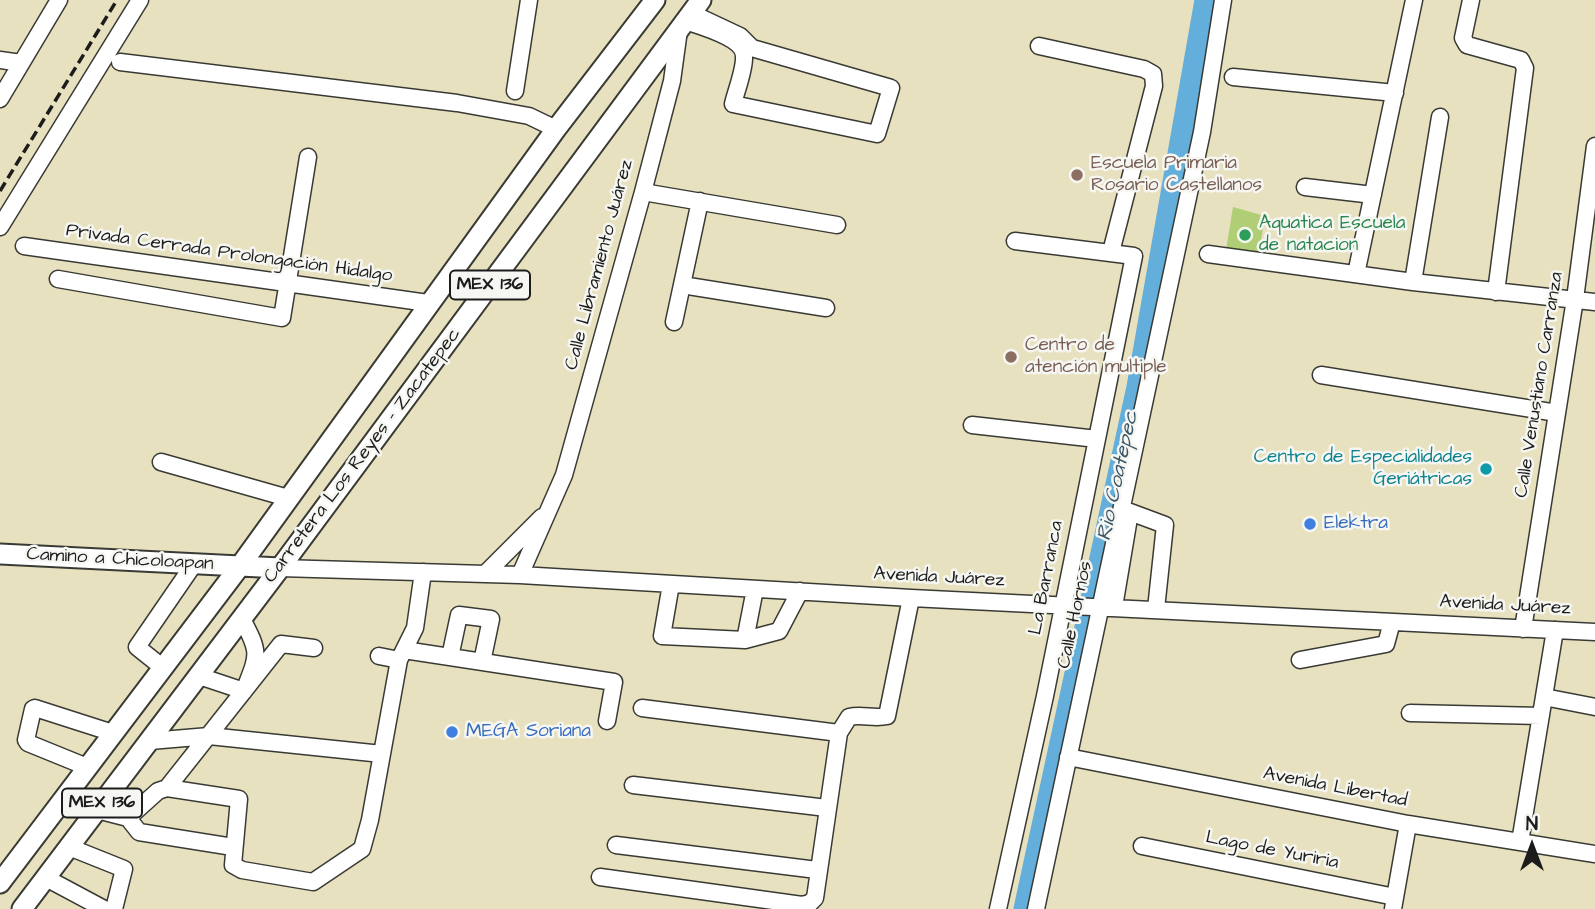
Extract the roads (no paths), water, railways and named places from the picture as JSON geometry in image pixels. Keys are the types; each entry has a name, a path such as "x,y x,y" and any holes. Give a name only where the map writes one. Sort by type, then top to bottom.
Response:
{"main road":[{"name":"Carretera Los Reyes - Zacatepec","path":"0,883 240,566 428,303 655,0"},
{"name":"Carretera Los Reyes - Zacatepec","path":"22,909 242,619 690,15"},
{"name":"Camino a Chicoloapan","path":"0,554 280,568"}],"street":[{"path":"3,90 59,0"},
{"path":"0,227 140,0"},
{"path":"515,91 529,0"},
{"name":"Calle Hornos","path":"1035,909 1103,606 1202,132 1223,0"},
{"path":"1356,274 1414,0"},
{"path":"1471,0 1463,38 1467,45 1521,60 1525,68 1496,292"},
{"path":"690,15 740,36 751,48 891,88 877,134 733,104 744,55 741,46 690,15"},
{"name":"Calle Libramiento Juárez","path":"520,575 564,475 690,15"},
{"path":"1014,242 1111,253 1154,86 1153,74 1144,69 1040,46"},
{"path":"0,60 22,63"},
{"path":"120,62 457,103 529,116 556,129"},
{"path":"1233,77 1395,93"},
{"path":"1413,282 1440,117"},
{"name":"Calle Venustiano Carranza","path":"1523,629 1575,299 1595,146"},
{"path":"58,279 282,318 308,158"},
{"path":"1305,187 1373,195"},
{"path":"643,192 837,225"},
{"path":"674,322 700,201"},
{"name":"Privada Cerrada Prolongación Hidalgo","path":"24,246 428,303"},
{"name":"La Barranca","path":"998,909 1070,604 1097,439 1134,256 1111,253"},
{"path":"1208,254 1413,282 1595,302"},
{"path":"682,285 826,308"},
{"path":"1321,375 1557,413"},
{"path":"972,425 1097,439"},
{"path":"161,462 288,498"},
{"name":"Calle Libramiento Juárez","path":"485,574 549,510"},
{"path":"1103,606 1130,512 1165,525 1156,609"},
{"path":"162,667 137,647 194,564"},
{"name":"Avenida Juárez","path":"280,568 520,575 911,598 1595,632"},
{"path":"128,818 158,791 167,788 239,799 233,865 242,870 313,882 362,849 402,655 415,628 424,572"},
{"path":"671,584 662,636 745,640 779,631 800,591"},
{"path":"745,640 755,589"},
{"path":"600,877 802,905 810,903 815,898 839,733 849,717 856,715 877,719 887,716 911,598"},
{"path":"450,657 459,615 491,619 482,662"},
{"path":"242,619 256,646 257,658 244,691"},
{"path":"1300,660 1386,644 1392,622"},
{"path":"1520,842 1555,630"},
{"path":"167,788 281,644 314,648"},
{"path":"379,656 450,657 614,682 607,721"},
{"path":"199,676 244,691"},
{"path":"1544,697 1595,707"},
{"path":"642,708 839,733"},
{"path":"87,767 28,743 26,740 33,709 113,733"},
{"path":"1410,713 1541,716"},
{"path":"150,741 209,736 382,754"},
{"name":"Avenida Libertad","path":"1068,757 1408,824 1595,854"},
{"path":"633,785 827,808"},
{"path":"97,810 128,818 139,832 233,847"},
{"path":"1394,903 1408,824"},
{"path":"616,845 817,870"},
{"name":"Lago de Yuriria","path":"1142,846 1394,903"},
{"path":"69,847 124,869 114,909"},
{"path":"46,878 104,909"}],"waterway":[{"name":"Rio Coatepec","path":"1025,909 1138,387 1206,0"}],"railway":[{"path":"0,191 117,0"}],"place":[{"name":"Escuela Primaria Rosario Castellanos","path":"1077,175"},
{"name":"Aquatica Escuela de natacion","path":"1245,235"},
{"name":"Centro de atención multiple","path":"1011,357"},
{"name":"Centro de Especialidades Geriátricas","path":"1486,469"},
{"name":"Elektra","path":"1310,524"},
{"name":"MEGA Soriana","path":"452,732"}]}
